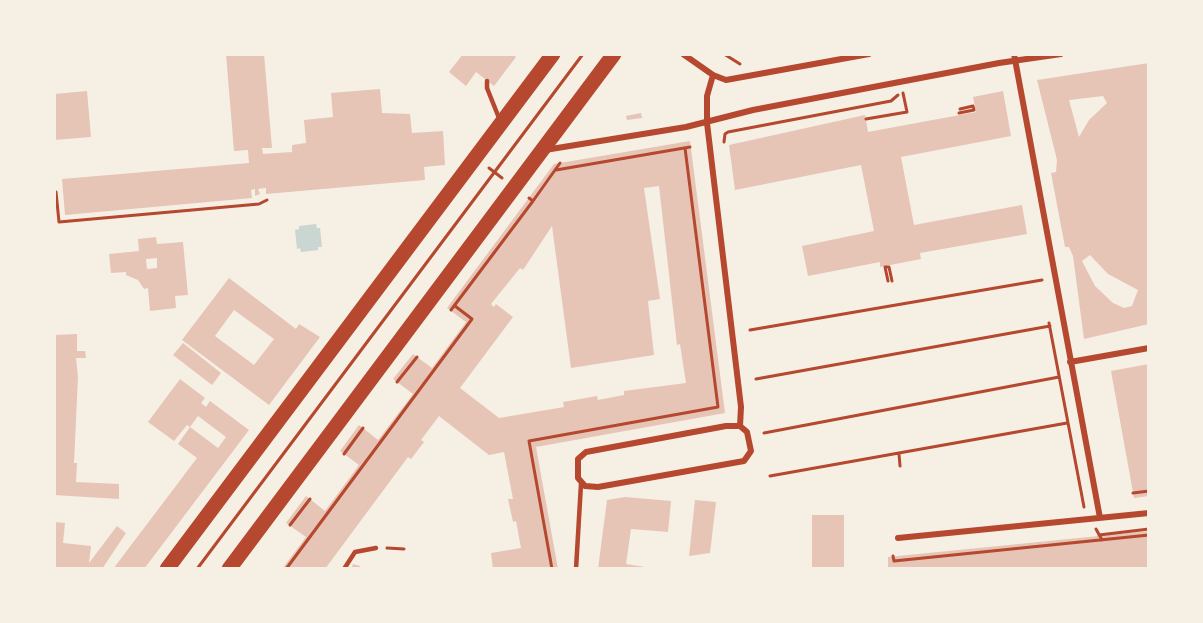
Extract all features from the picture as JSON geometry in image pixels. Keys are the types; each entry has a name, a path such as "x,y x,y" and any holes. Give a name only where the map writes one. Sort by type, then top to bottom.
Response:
{"main road":[{"path":"167,569 554,54"},
{"path":"229,569 614,54"}],"street":[{"path":"683,54 713,75 726,80 748,78 869,54"},
{"path":"542,150 707,123 753,110 1015,58 1061,54"},
{"path":"1015,58 1100,518"},
{"path":"713,75 707,96 707,123 741,407 740,426"},
{"path":"1070,362 1149,348"},
{"path":"740,426 747,432 750,445 749,456 744,461 598,487 581,484 576,465 586,452 740,426"},
{"path":"897,538 1149,513"}],"lane":[{"path":"487,81 487,88 502,123"},
{"path":"576,569 581,484"},
{"path":"344,569 359,549 376,548"}],"path":[{"path":"197,569 583,54"},
{"path":"724,54 736,63 745,64 748,78"},
{"path":"724,142 726,133 891,100 914,90"},
{"path":"866,119 907,112 903,93"},
{"path":"959,113 974,110 975,104"},
{"path":"753,110 756,126"},
{"path":"556,170 690,147"},
{"path":"552,569 529,441 718,407 685,148"},
{"path":"591,158 593,163"},
{"path":"451,310 560,163"},
{"path":"487,167 502,178"},
{"path":"54,192 56,192 56,222 259,204 267,200"},
{"path":"529,198 533,201"},
{"path":"883,266 889,267 892,281"},
{"path":"1040,270 1044,291"},
{"path":"750,330 1042,280"},
{"path":"286,569 472,319 455,306"},
{"path":"1048,314 1083,504"},
{"path":"756,379 1050,326"},
{"path":"397,382 417,357"},
{"path":"764,433 1059,377"},
{"path":"770,476 1068,423"},
{"path":"344,454 363,428"},
{"path":"900,454 900,466"},
{"path":"1133,493 1149,491"},
{"path":"290,525 310,499"},
{"path":"893,556 894,561 1149,530"},
{"path":"1100,537 1149,536"},
{"path":"376,548 404,549"}],"shaded area":[{"path":"316,224 317,228 320,228 322,247 318,247 318,250 301,252 300,248 297,249 295,230 299,229 299,226"}],"building":[{"path":"226,54 264,54 272,148 262,148 263,154 292,152 292,145 306,143 304,120 333,117 331,93 380,89 382,113 410,114 412,133 443,131 445,165 424,167 425,180 266,194 266,188 258,189 260,194 255,196 255,189 251,190 252,198 65,215 62,179 249,163 248,150 234,151"},
{"path":"463,54 512,54 516,57 494,86 476,72 466,86 449,72"},
{"path":"1149,63 1149,324 1084,339 1073,256 1069,247 1065,247 1051,173 1056,172 1057,160 1037,80","holes":["1103,96 1107,103 1089,120 1079,137 1069,100","1090,255 1108,274 1138,290 1132,306 1124,308 1113,303 1095,286 1082,261"]},
{"path":"87,91 91,137 54,140 54,94"},
{"path":"1003,91 1011,136 901,157 914,225 1022,205 1027,234 920,253 921,259 880,267 880,262 808,276 802,246 874,231 861,165 735,190 729,145 865,115 868,132 976,112 973,97"},
{"path":"641,113 642,118 627,120 626,116"},
{"path":"690,141 725,413 536,447 558,569 493,569 491,553 521,548 516,521 513,522 508,499 513,499 504,452 489,455 439,416 421,440 424,442 411,459 408,457 325,569 282,569 306,537 286,523 306,496 325,511 359,465 340,451 359,425 378,440 413,394 393,379 413,354 432,368 466,322 447,308 554,164","holes":["659,186 677,345 680,344 686,383 624,391 624,395 598,400 597,396 563,402 564,407 499,418 460,388 513,317 496,304 494,307 491,304 520,268 523,270 552,226 571,368 654,355 648,301 660,299 644,188"]},
{"path":"156,237 157,244 183,242 188,295 175,296 176,308 150,311 148,288 144,289 138,280 126,275 126,272 111,273 109,254 139,251 138,239","holes":["157,258 157,268 147,269 146,259"]},
{"path":"229,278 296,329 299,324 320,337 269,405 182,340","holes":["234,310 274,339 254,365 215,336"]},
{"path":"77,334 77,351 85,351 86,358 76,358 78,377 74,463 77,463 76,482 119,484 119,499 54,495 54,335"},
{"path":"183,343 221,373 212,385 173,355"},
{"path":"1149,364 1149,496 1134,498 1111,371"},
{"path":"180,379 205,398 201,403 206,407 210,401 249,430 144,569 113,569 197,458 178,444 190,427 187,425 174,441 148,422","holes":["198,416 226,437 218,448 190,427"]},
{"path":"625,497 671,501 668,532 631,529 626,564 658,569 598,569 607,500"},
{"path":"695,500 716,502 710,553 689,556"},
{"path":"812,515 844,515 844,569 812,569"},
{"path":"54,522 65,523 63,543 91,546 89,563 117,526 126,533 102,569 54,569"},
{"path":"1149,531 1149,569 888,569 888,557"},
{"path":"353,564 360,566 359,569 351,569"}]}
